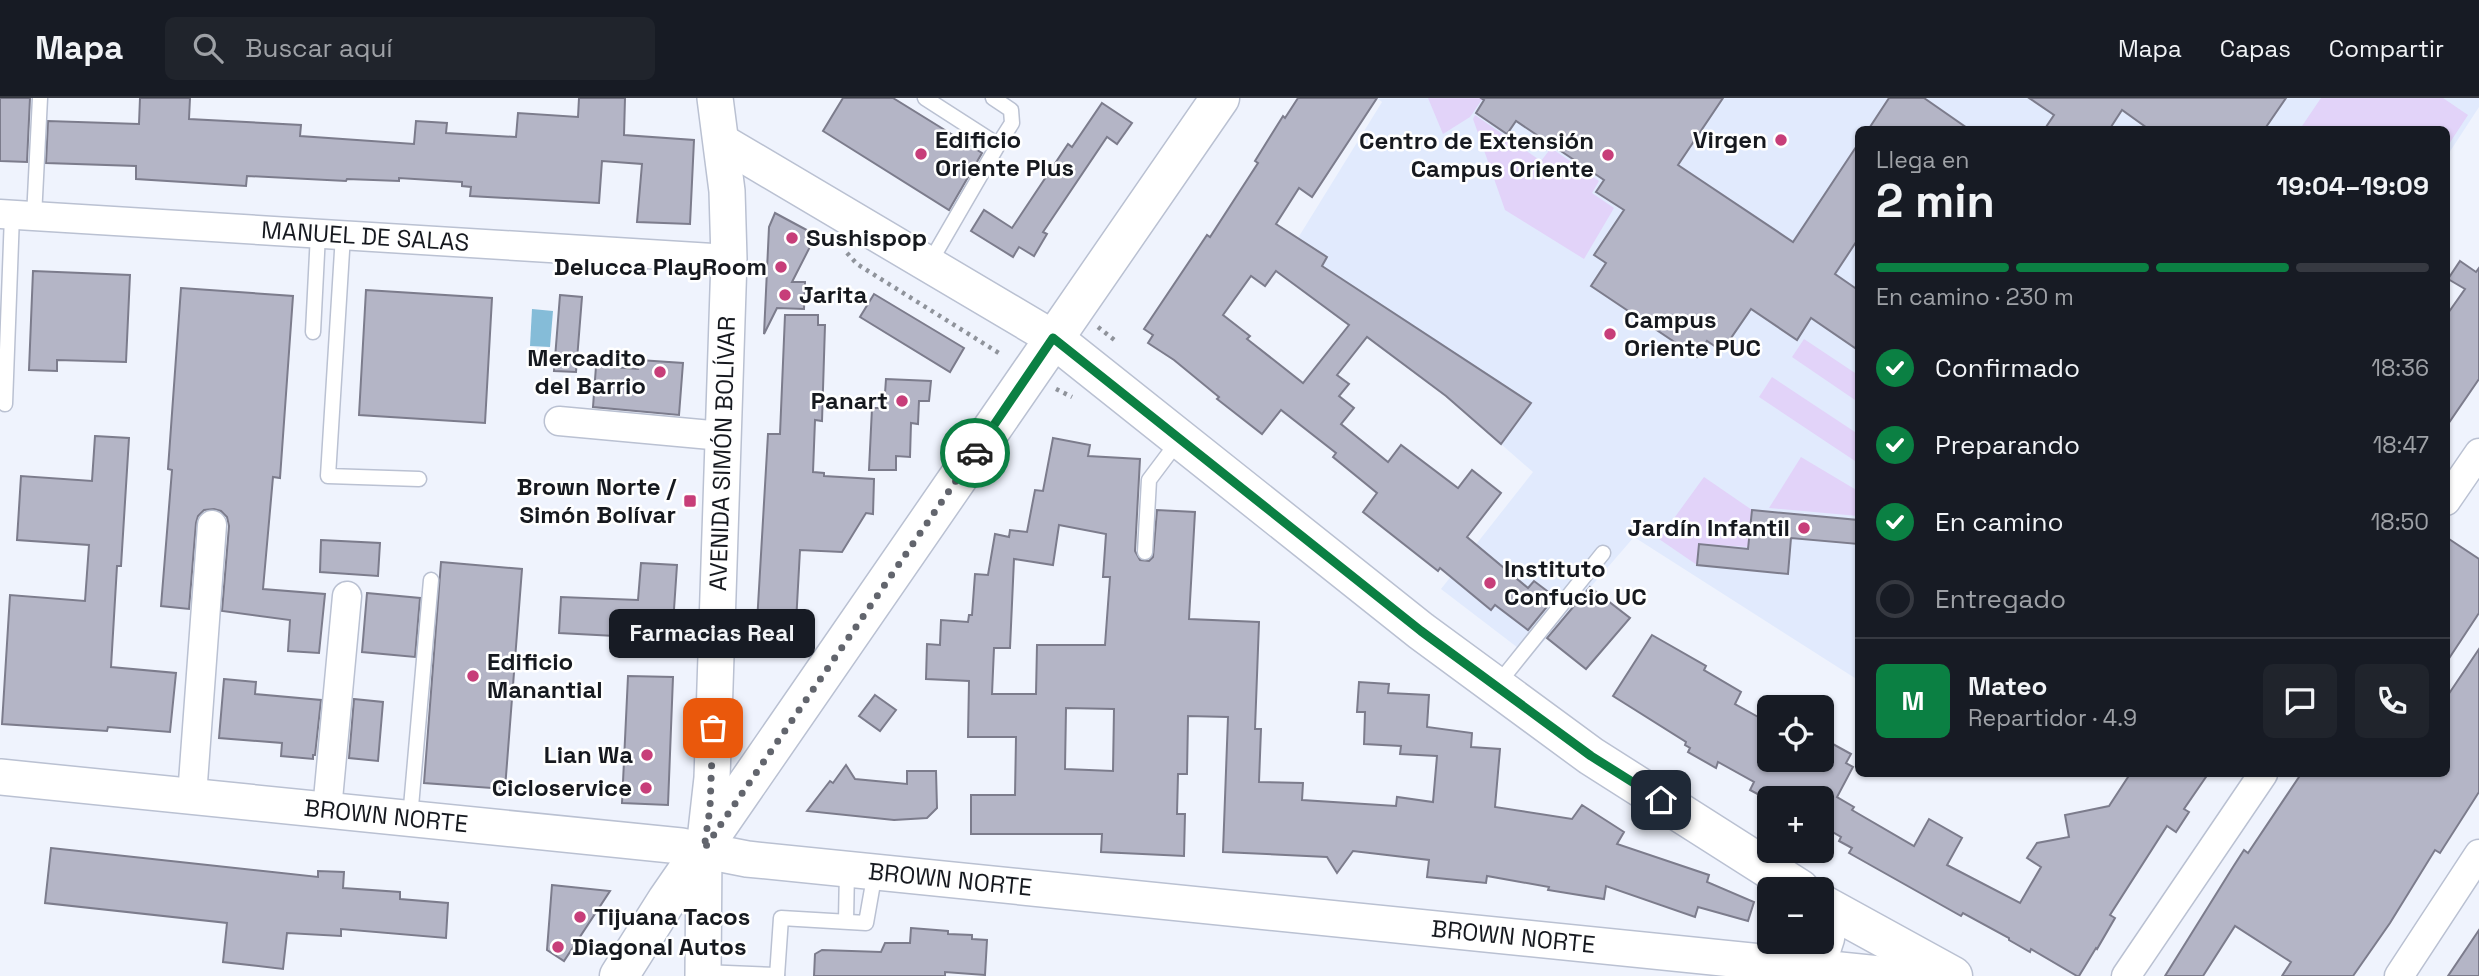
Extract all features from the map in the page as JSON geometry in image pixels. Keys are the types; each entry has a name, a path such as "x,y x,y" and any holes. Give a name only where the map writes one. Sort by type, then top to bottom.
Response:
{"main road":[{"path":"619,976 667,900 1220,98"},
{"path":"1053,338 1421,631 1591,756 1781,877"},
{"path":"1834,911 1954,976"},
{"path":"1807,966 1818,954"}],"street":[{"name":"AVENIDA SIMÓN BOLÍVAR","path":"703,974 704,849 712,778 729,259 727,191 715,98"},
{"path":"722,142 1053,338"},
{"name":"MANUEL DE SALAS","path":"16,215 729,259"},
{"path":"559,421 722,436"},
{"path":"2450,495 2479,453"},
{"path":"192,796 212,525"},
{"path":"327,810 347,596"},
{"name":"BROWN NORTE","path":"0,777 704,849 747,859 861,871 1899,976"},
{"path":"2126,976 2261,777"},
{"path":"2399,976 2479,855"}],"lane":[{"path":"5,404 16,215 40,98"},
{"path":"925,98 998,145"},
{"path":"929,264 1012,123 1011,110 993,98"},
{"path":"313,332 330,235"},
{"path":"330,235 328,476 419,479"},
{"path":"1145,552 1149,480 1180,439"},
{"path":"1497,686 1604,553"},
{"path":"410,818 431,580"},
{"path":"846,922 861,871"},
{"path":"703,974 777,975 781,918 866,923 861,871"}],"path":[{"path":"840,245 857,264 1002,355"},
{"path":"1092,322 1117,342"},
{"path":"1052,387 1072,397"}],"shaded area":[{"name":"Campus Oriente PUC","path":"1377,98 2479,98 2479,107 2450,151 2450,126 1855,126 1855,678 1634,537 1530,657 1441,589 1533,472 1446,396 1277,272 1382,102"},
{"path":"1428,98 1483,98 1470,117 1443,134"},
{"path":"2321,98 2443,98 2468,115 2450,142 2450,126 2302,126"},
{"path":"1475,115 1541,161 1551,148 1599,181 1592,193 1614,208 1584,259 1505,210 1473,119"},
{"path":"1804,339 1855,373 1855,400 1792,357"},
{"path":"1772,377 1855,432 1855,461 1759,397"},
{"path":"1801,457 1855,489 1855,516 1769,508"},
{"path":"1704,477 1752,510 1748,547 1699,544 1697,565 1659,539"}],"water":[{"path":"532,309 553,311 550,347 530,346"}],"building":[{"path":"0,98 30,98 27,162 0,161"},
{"path":"140,98 190,98 189,119 301,125 300,136 414,144 416,121 447,123 446,133 516,137 518,113 578,117 579,98 625,98 624,135 694,140 690,224 637,222 642,164 602,161 599,203 470,196 471,187 462,186 462,182 399,178 399,181 346,181 247,176 246,186 136,179 136,166 46,163 48,121 139,124"},
{"name":"Edificio Oriente Plus","path":"843,98 893,98 982,153 949,210 823,131"},
{"path":"1298,98 1377,98 1312,197 1299,188 1276,224 1327,257 1322,266 1531,403 1501,444 1446,396 1367,337 1337,375 1349,384 1339,396 1354,408 1341,424 1388,462 1401,445 1458,488 1472,470 1501,493 1467,537 1528,588 1534,581 1555,597 1528,630 1495,605 1491,610 1440,568 1438,571 1363,512 1377,493 1333,457 1336,453 1281,410 1262,434 1217,399 1219,397 1174,360 1148,343 1153,335 1144,329 1207,235 1210,237 1258,163 1255,161 1283,116 1285,118","holes":["1276,271 1349,325 1303,383 1247,339 1250,336 1223,315 1251,276 1265,286"]},
{"path":"1481,98 1723,98 1678,165 1793,242 1855,149 1855,244 1835,274 1855,288 1855,348 1811,318 1797,340 1751,309 1722,351 1707,341 1697,357 1591,286 1606,263 1594,255 1624,210 1596,192 1604,180 1516,121 1507,134 1476,113 1484,100"},
{"path":"1889,98 1924,98 1964,126 1871,126"},
{"path":"2029,98 2286,98 2267,126 2144,126 2122,110 2112,126 2047,126 2054,115"},
{"path":"1102,103 1132,123 1117,144 1107,137 1043,232 1047,234 1034,256 1019,247 1013,257 971,231 984,210 1012,228 1068,144 1072,147"},
{"path":"775,213 816,235 792,282 805,282 804,309 777,308 764,334 769,227"},
{"path":"2460,261 2476,272 2479,268 2479,379 2450,421 2450,310 2465,289 2450,280"},
{"path":"33,271 130,275 126,362 57,360 57,371 29,370"},
{"path":"181,288 293,296 280,478 273,477 263,589 325,594 319,653 288,651 290,620 222,611 229,526 227,517 221,511 204,510 198,516 189,609 161,606 172,470 168,469"},
{"path":"366,290 492,298 485,423 359,415"},
{"path":"874,294 964,348 950,372 860,317"},
{"path":"560,295 582,297 576,372 554,371"},
{"path":"785,315 818,315 818,325 825,325 822,421 815,420 813,472 824,473 824,476 874,479 873,514 866,513 842,552 800,550 796,623 782,644 757,643 768,434 780,434"},
{"path":"639,360 683,363 679,415 593,407 596,366 638,369"},
{"path":"886,379 931,381 929,401 919,401 918,424 911,423 910,457 896,456 896,470 869,470 872,408 884,408"},
{"path":"95,436 129,438 111,667 176,673 170,732 2,724 10,595 85,601 89,545 17,540 21,476 92,481"},
{"path":"1053,438 1090,445 1088,456 1140,459 1135,551 1140,560 1149,561 1153,557 1157,510 1195,512 1189,619 1259,622 1255,729 1261,729 1259,782 1303,783 1302,800 1396,806 1397,797 1433,802 1437,756 1400,754 1401,746 1364,744 1365,712 1357,712 1359,682 1389,684 1388,693 1429,695 1427,727 1472,733 1471,747 1500,749 1495,807 1572,819 1582,805 1624,832 1617,844 1709,875 1707,882 1754,902 1748,921 1698,907 1695,917 1606,886 1604,899 1487,876 1486,883 1427,877 1429,860 1353,851 1337,873 1327,857 1223,852 1228,717 1188,716 1187,774 1178,774 1177,814 1185,814 1184,856 1101,852 1102,834 971,834 971,795 1015,795 1016,737 968,737 969,681 926,679 927,644 940,645 941,620 968,622 969,615 972,615 975,574 988,575 995,534 1009,537 1010,530 1027,532 1035,490 1043,491","holes":["1059,525 1106,534 1103,577 1110,577 1105,645 1037,645 1036,694 992,694 994,648 1010,648 1014,559 1053,565","1066,708 1114,709 1113,771 1065,769"]},
{"path":"1752,510 1855,520 1855,544 1791,538 1788,574 1697,565 1699,544 1748,549"},
{"path":"321,540 380,543 378,576 320,572"},
{"path":"2450,540 2479,559 2479,613 2450,657"},
{"name":"Edificio Manantial","path":"441,562 522,569 505,789 424,783"},
{"path":"641,563 677,565 672,639 559,633 561,597 638,600"},
{"path":"1590,587 1630,618 1586,669 1547,638"},
{"path":"367,593 420,598 415,657 362,652"},
{"path":"1652,635 1706,666 1704,670 1741,692 1735,704 1757,716 1757,772 1834,772 1834,745 1851,754 1846,763 1853,767 1837,797 1854,807 1852,810 1914,846 1929,819 1962,838 1947,865 2020,903 2041,867 2027,858 2037,843 2069,837 2065,815 2109,806 2128,777 2206,777 2184,809 2189,812 2176,832 2167,826 2110,915 2115,918 2097,949 2077,976 1963,913 1961,916 1849,853 1852,848 1839,841 1841,837 1834,833 1834,786 1757,786 1757,794 1750,790 1754,782 1718,762 1716,768 1688,752 1690,748 1685,745 1686,742 1613,696"},
{"path":"2479,649 2479,792 2440,853 2435,850 2390,923 2353,976 2282,976 2291,962 2235,926 2203,976 2165,976 2244,850 2248,853 2299,777 2450,777 2450,692"},
{"path":"628,676 673,677 668,805 622,803"},
{"path":"224,679 256,682 255,694 321,700 313,759 281,756 282,743 219,738"},
{"path":"875,695 896,710 880,731 859,716"},
{"path":"354,699 383,702 378,761 349,758"},
{"path":"846,765 855,779 907,784 907,771 936,771 937,808 927,818 894,820 807,811"},
{"path":"51,848 318,877 318,871 344,872 343,888 400,892 400,899 448,903 446,938 341,929 341,936 287,933 283,969 223,962 227,923 45,903"},
{"path":"552,885 610,891 564,961 547,950"},
{"path":"911,928 948,931 948,934 972,935 972,939 987,940 985,975 945,972 945,976 814,976 815,954 822,950 881,952 885,943 910,943"},
{"path":"2479,930 2479,976 2448,976"}],"way so far":[{"path":"713,728 710,808 704,849 975,453"}],"place":[{"name":"Virgen","path":"1781,140"},
{"name":"Edificio Oriente Plus","path":"921,154"},
{"name":"Centro de Extensión Campus Oriente","path":"1608,155"},
{"name":"Sushispop","path":"792,238"},
{"name":"Delucca PlayRoom","path":"781,267"},
{"name":"Jarita","path":"785,295"},
{"name":"Campus Oriente PUC","path":"1610,334"},
{"name":"Mercadito del Barrio","path":"660,372"},
{"name":"Panart","path":"902,401"},
{"name":"Brown Norte / Simón Bolívar","path":"690,501"},
{"name":"Jardín Infantil","path":"1804,528"},
{"name":"Instituto Confucio UC","path":"1490,583"},
{"name":"Edificio Manantial","path":"473,676"},
{"name":"Farmacias Real","path":"713,728"},
{"name":"Lian Wa","path":"647,755"},
{"name":"Cicloservice","path":"646,788"},
{"name":"Tijuana Tacos","path":"580,917"},
{"name":"Diagonal Autos","path":"558,947"}],"route":[{"path":"975,453 1053,338 1421,631 1591,756 1661,800"}]}
